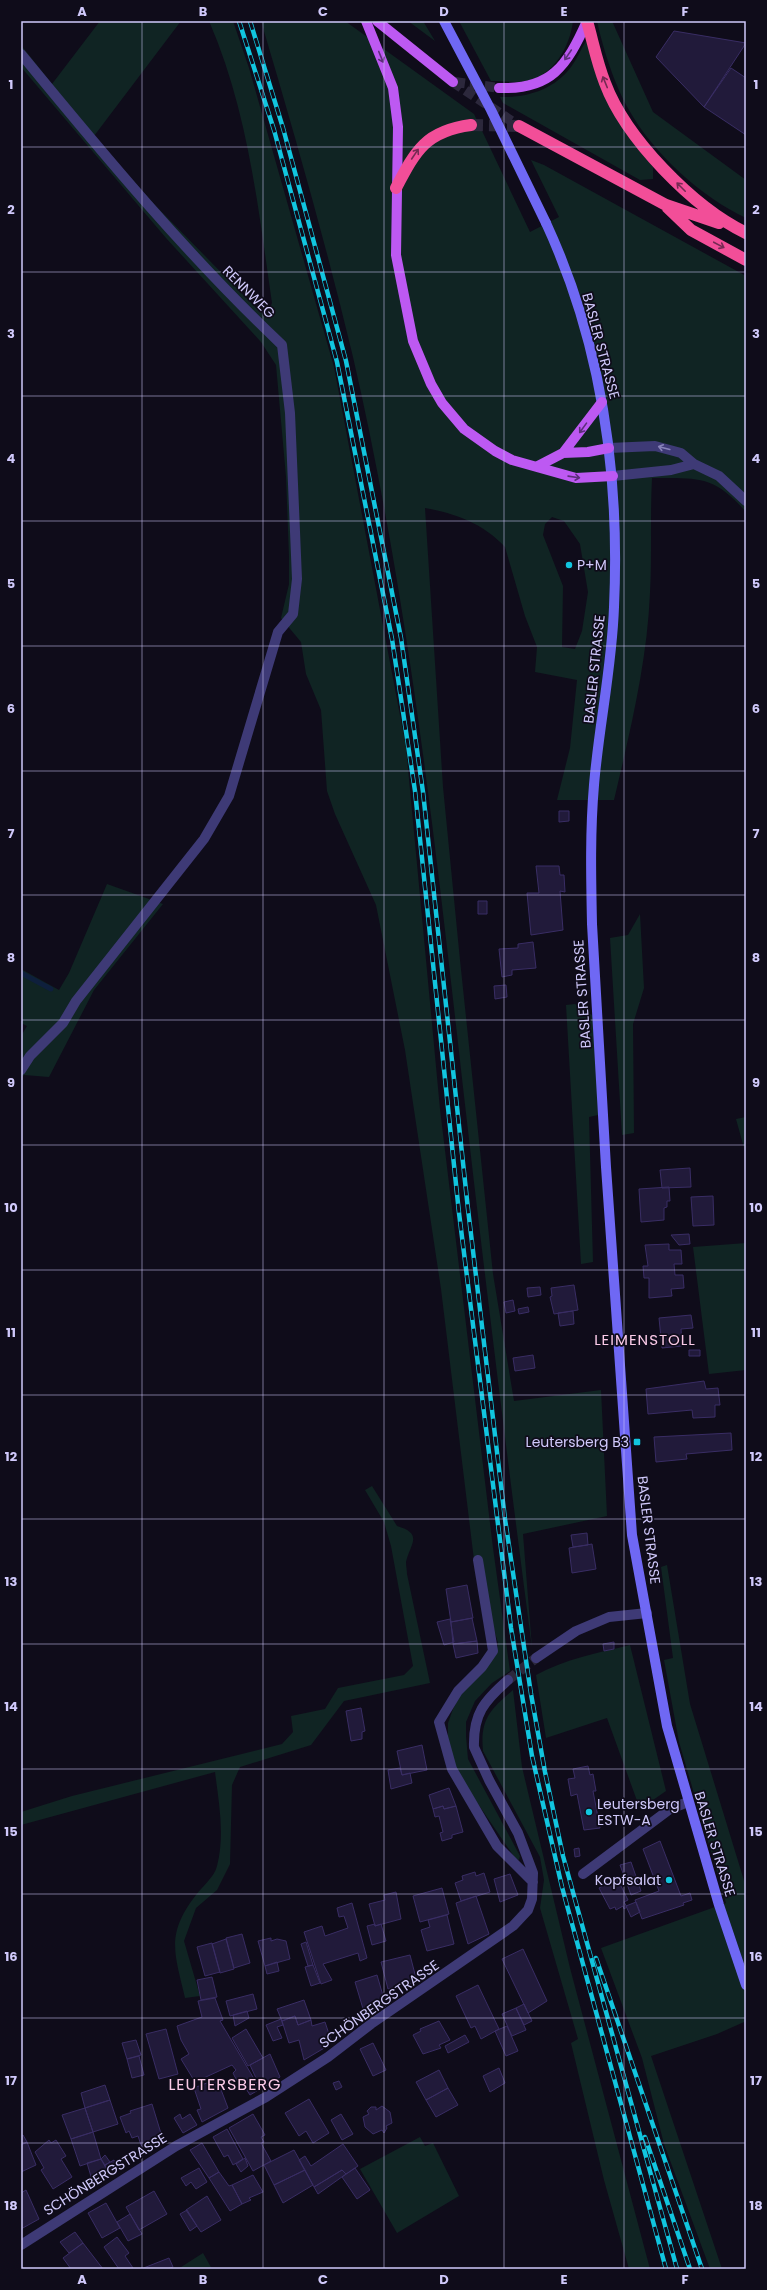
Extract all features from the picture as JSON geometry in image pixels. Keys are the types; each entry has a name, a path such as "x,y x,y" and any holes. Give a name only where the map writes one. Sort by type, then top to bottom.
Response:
{"highway":[{"path":"587,21 605,84 628,126 660,165 684,190 711,212 743,231"},
{"path":"396,188 417,150 429,138 440,132 471,125"},
{"path":"519,126 666,206 743,231"},
{"path":"666,206 691,230 746,260"}],"main road":[{"path":"366,21 392,88 398,127 396,255 402,294 413,341 431,384 453,418 477,440 512,460 538,466 576,478 613,476"},
{"path":"377,21 453,82"},
{"path":"499,88 530,86 547,79 561,67 587,21"},
{"path":"564,453 602,402"},
{"path":"538,466 564,453 588,452 609,448"}],"street":[{"name":"BASLER STRASSE","path":"444,21 491,110 546,224 573,291 584,326 602,402 613,476 616,564 614,609 607,686 594,788 591,834 592,924 630,1520 667,1726 719,1905 746,1985"},
{"name":"RENNWEG","path":"21,54 151,209 231,296 282,345 290,413 298,579 293,614 278,632 228,796 204,839 76,1001 63,1023 30,1056 21,1070"},
{"path":"609,448 655,446 681,453 694,464 719,476 746,501"},
{"path":"613,476 672,470 694,464"},
{"path":"478,1560 493,1651 482,1667 458,1691 439,1722 452,1769 496,1846 533,1882"},
{"path":"536,1658 576,1630 609,1617 647,1613"},
{"name":"SCHÖNBERGSTRASSE","path":"21,2245 176,2146 266,2097 328,2057 371,2024 489,1944 513,1926 528,1910 532,1899 533,1882 527,1853 474,1747 474,1734 477,1716 484,1702 508,1680"},
{"path":"583,1874 670,1809 688,1802"}],"green space":[{"path":"100,21 181,21 94,136 155,205 259,311 263,313 270,308 272,303 250,160 233,90 209,21 233,21 249,68 334,367 406,747 440,1109 493,1548 510,1671 492,1683 475,1701 466,1722 468,1759 520,1856 519,1860 515,1858 459,1776 451,1755 448,1737 448,1723 453,1709 461,1694 496,1655 498,1643 474,1560 441,1289 405,1050 376,905 335,814 327,791 321,710 306,674 301,642 281,618 289,584 289,557 286,477 276,365 261,342 166,238 21,67 21,45 52,84"},
{"path":"261,21 345,21 474,114 530,232 559,217 531,160 544,165 746,276 746,512 724,491 704,481 682,478 652,478 651,579 642,671 614,800 557,800 570,748 577,680 535,672 537,647 525,616 505,547 488,532 458,516 425,508 443,787 460,960 493,1274 514,1401 601,1390 607,1516 523,1534 532,1648 488,1303 443,910 419,725 390,540 373,448 343,315 321,230","holes":["552,517 564,521 580,544 588,592 582,631 575,649 562,647 563,586 543,535 545,524"]},
{"path":"408,21 423,21 435,41"},
{"path":"459,21 573,21 564,50 552,66 545,73 536,78 526,81 513,82 491,81"},
{"path":"597,21 612,21 653,112 746,180 746,218 729,209 696,186 665,158 651,142 629,110 614,79"},
{"path":"586,41 629,137 653,167 653,179 640,180 503,103 500,97 529,94 548,87 556,82 571,67"},
{"path":"107,884 163,904 94,990 49,1077 24,1075 21,1079 21,1036 27,1026 21,1023 21,969 59,990 69,973"},
{"path":"640,914 644,988 633,1024 634,1133 622,1135 610,938 628,935"},
{"path":"575,1004 595,1017 598,1115 589,1117 593,1262 581,1264 566,1005"},
{"path":"746,1117 746,1155 736,1119"},
{"path":"746,1243 746,1370 709,1374 693,1247"},
{"path":"372,1486 397,1526 410,1532 413,1536 412,1545 406,1562 407,1574 430,1683 344,1701 311,1745 240,1767 232,1785 230,1864 217,1890 196,1908 184,1941 200,1996 185,1998 176,1957 176,1934 186,1909 211,1877 217,1866 221,1843 221,1831 220,1808 215,1772 21,1825 21,1812 72,1796 282,1744 293,1732 291,1716 325,1709 338,1688 404,1675 413,1666 391,1546 384,1522 365,1490"},
{"path":"667,1565 690,1704 746,1887 746,2028 744,2022 717,2034 651,2056 722,2269 710,2269 664,2144 642,2058 601,1948 726,1903 679,1742 664,1660 673,1658 661,1567"},
{"path":"630,1645 666,1791 640,1809 607,1718 546,1738 536,1675 547,1669 570,1661"},
{"path":"513,1690 522,1767 570,1968 650,2269 629,2269 604,2180 571,2043 578,2039 540,1908 544,1880 540,1857 483,1751 483,1731 488,1716 498,1703"},
{"path":"420,2137 425,2146 433,2143 459,2196 397,2233 360,2169"},
{"path":"203,2253 212,2269 178,2269"}],"building":[{"path":"674,31 746,43 704,107 656,57"},
{"path":"731,68 746,78 746,135 704,107"},
{"path":"559,811 569,811 569,821 559,822"},
{"path":"536,866 559,866 560,875 564,875 565,892 560,891 563,930 531,935 527,893 539,893"},
{"path":"478,901 487,901 487,914 478,914"},
{"path":"533,942 536,968 512,970 512,975 502,977 499,949 518,948 518,944"},
{"path":"506,985 507,997 495,999 494,986"},
{"path":"690,1168 691,1187 662,1188 660,1170"},
{"path":"669,1187 670,1201 667,1201 667,1207 664,1208 664,1220 641,1222 639,1189"},
{"path":"713,1196 714,1225 693,1226 691,1197"},
{"path":"689,1234 690,1244 679,1245 671,1235"},
{"path":"669,1244 669,1250 681,1250 682,1264 674,1264 675,1275 683,1275 684,1288 671,1289 672,1296 649,1298 649,1278 644,1278 643,1266 648,1266 645,1245"},
{"path":"574,1285 578,1310 554,1314 550,1297 552,1296 551,1288"},
{"path":"540,1287 541,1295 528,1297 527,1288"},
{"path":"513,1300 515,1311 506,1313 504,1302"},
{"path":"528,1307 529,1312 519,1314 518,1309"},
{"path":"573,1311 574,1324 560,1326 558,1313"},
{"path":"691,1315 693,1328 681,1329 682,1346 662,1348 659,1318"},
{"path":"689,1350 700,1350 700,1356 689,1356"},
{"path":"533,1355 535,1368 515,1371 513,1358"},
{"path":"704,1381 706,1389 718,1388 720,1405 715,1405 715,1417 693,1418 692,1410 648,1414 646,1389"},
{"path":"731,1433 732,1450 686,1454 687,1459 656,1462 654,1437"},
{"path":"587,1533 588,1545 573,1547 571,1535"},
{"path":"592,1544 596,1569 572,1573 569,1548"},
{"path":"467,1585 473,1618 451,1622 446,1589"},
{"path":"472,1618 477,1641 453,1644 451,1622"},
{"path":"450,1619 454,1642 444,1645 437,1622"},
{"path":"477,1641 478,1653 456,1658 453,1644"},
{"path":"614,1642 614,1649 604,1651 603,1644"},
{"path":"361,1708 365,1731 362,1732 362,1739 351,1741 346,1711"},
{"path":"422,1745 427,1770 402,1775 397,1751"},
{"name":"Leutersberg ESTW-A","path":"588,1766 590,1775 593,1774 596,1791 593,1791 600,1828 584,1830 577,1794 571,1796 568,1779 575,1778 573,1769"},
{"path":"400,1768 402,1775 410,1773 412,1783 391,1789 388,1770"},
{"path":"449,1788 456,1806 444,1809 443,1806 433,1809 429,1795"},
{"path":"443,1806 444,1809 456,1806 463,1832 452,1835 452,1838 442,1841 440,1833 443,1832 439,1816 435,1817 433,1809"},
{"path":"660,1841 681,1896 690,1893 692,1900 683,1903 684,1905 642,1919 635,1900 659,1891 643,1849"},
{"path":"579,1848 580,1856 575,1857 574,1849"},
{"path":"631,1862 641,1891 631,1895 620,1865"},
{"path":"475,1872 476,1876 484,1873 490,1892 461,1901 455,1883 463,1880 462,1876"},
{"path":"510,1874 518,1895 500,1902 494,1879"},
{"path":"617,1878 628,1900 624,1902 627,1907 624,1909 623,1906 616,1910 615,1907 610,1909 599,1888"},
{"path":"442,1888 449,1914 420,1922 413,1896"},
{"path":"396,1892 401,1919 375,1926 369,1904 385,1900 384,1895"},
{"path":"476,1896 489,1934 468,1944 456,1903"},
{"path":"636,1902 640,1912 631,1917 626,1906"},
{"path":"352,1903 367,1958 360,1961 358,1953 323,1964 332,1980 321,1984 304,1932 322,1926 325,1936 348,1928 344,1916 339,1917 337,1908"},
{"path":"447,1915 454,1944 427,1951 421,1930 430,1927 428,1920"},
{"path":"375,1924 375,1926 381,1924 386,1941 372,1945 367,1926"},
{"path":"242,1934 250,1963 234,1968 226,1938"},
{"path":"271,1938 271,1941 277,1939 286,1941 290,1959 265,1966 258,1941"},
{"path":"226,1939 234,1969 220,1973 212,1944"},
{"path":"306,1942 313,1965 308,1966 301,1944"},
{"path":"212,1943 220,1972 205,1976 197,1947"},
{"path":"523,1949 547,2001 528,2013 502,1959"},
{"path":"410,1955 417,1982 388,1989 381,1962"},
{"path":"277,1962 279,1971 267,1974 265,1966"},
{"path":"313,1965 320,1983 311,1986 305,1967"},
{"path":"377,1975 386,2006 364,2012 355,1982"},
{"path":"212,1977 217,1997 201,2000 197,1980"},
{"path":"478,1985 499,2029 481,2039 475,2026 471,2028 456,1996"},
{"path":"253,1994 257,2009 230,2016 226,2001"},
{"path":"215,1998 223,2020 220,2021 260,2089 250,2095 243,2084 240,2087 233,2073 236,2070 232,2065 195,2082 181,2059 189,2054 181,2040 177,2026 202,2017 198,2001"},
{"path":"304,2000 311,2020 298,2025 295,2016 282,2021 277,2009"},
{"path":"524,2004 532,2021 524,2025 516,2008"},
{"path":"516,2008 526,2030 512,2036 502,2014"},
{"path":"247,2011 249,2018 235,2026 233,2015"},
{"path":"295,2016 298,2025 311,2020 312,2026 325,2022 331,2040 324,2043 326,2047 304,2060 299,2040 289,2043 282,2021"},
{"path":"281,2019 283,2025 277,2027 282,2038 273,2041 266,2025"},
{"path":"439,2021 450,2040 439,2045 441,2048 423,2054 413,2035 421,2031 420,2029"},
{"path":"507,2026 518,2051 506,2056 495,2031"},
{"path":"166,2029 178,2074 159,2079 146,2034"},
{"path":"246,2029 263,2058 248,2066 232,2038"},
{"path":"465,2035 469,2042 448,2053 445,2046"},
{"path":"136,2040 141,2055 127,2059 122,2043"},
{"path":"373,2043 386,2070 373,2076 360,2049"},
{"path":"270,2054 280,2077 261,2089 250,2065"},
{"path":"139,2056 144,2075 132,2078 127,2059"},
{"path":"499,2068 505,2083 490,2092 483,2076"},
{"path":"439,2070 448,2088 426,2100 416,2082"},
{"path":"217,2079 228,2108 202,2122 197,2110 201,2109 194,2088"},
{"path":"339,2081 342,2087 336,2090 333,2083"},
{"path":"105,2085 110,2100 85,2108 81,2093"},
{"path":"448,2088 458,2105 436,2117 426,2100"},
{"path":"309,2099 329,2133 313,2143 306,2131 299,2136 285,2113"},
{"path":"110,2100 118,2124 93,2132 85,2108"},
{"path":"152,2104 163,2140 142,2148 138,2136 132,2138 129,2131 126,2133 120,2117 131,2113 130,2111"},
{"path":"382,2106 390,2112 392,2123 386,2126 387,2128 384,2133 382,2130 373,2134 365,2127 363,2117 369,2114 367,2111 371,2107 376,2107 376,2110"},
{"path":"85,2108 93,2132 71,2139 62,2115"},
{"path":"180,2114 182,2119 190,2114 197,2125 183,2133 174,2118"},
{"path":"253,2114 265,2135 261,2137 264,2142 261,2143 271,2161 253,2171 229,2128"},
{"path":"341,2114 353,2134 342,2140 331,2120"},
{"path":"227,2129 243,2159 233,2165 228,2155 224,2157 213,2137"},
{"path":"93,2132 101,2159 80,2166 71,2139"},
{"path":"23,2135 27,2142 21,2145 21,2136"},
{"path":"49,2140 51,2143 56,2140 66,2156 61,2159 72,2177 53,2189 41,2170 44,2168 35,2152"},
{"path":"27,2142 36,2165 21,2172 21,2145"},
{"path":"202,2143 219,2172 209,2178 190,2150"},
{"path":"343,2144 358,2166 346,2174 342,2170 314,2187 299,2160 305,2156 311,2166"},
{"path":"294,2150 305,2170 274,2185 264,2165"},
{"path":"105,2155 110,2162 105,2165 101,2159"},
{"path":"245,2158 248,2166 241,2172 236,2164"},
{"path":"101,2159 108,2172 92,2180 87,2163"},
{"path":"114,2160 117,2167 108,2172 105,2165"},
{"path":"199,2168 207,2182 196,2189 191,2182 186,2186 181,2178"},
{"path":"355,2168 370,2190 357,2199 342,2177"},
{"path":"305,2170 313,2185 283,2203 274,2185"},
{"path":"342,2170 346,2174 318,2194 314,2187"},
{"path":"219,2172 229,2186 232,2185 242,2204 230,2211 209,2178"},
{"path":"253,2175 263,2192 249,2198 251,2200 242,2204 232,2185"},
{"path":"26,2190 39,2219 21,2229 21,2193"},
{"path":"154,2191 167,2214 139,2230 126,2207"},
{"path":"207,2196 221,2220 201,2232 186,2210"},
{"path":"106,2203 120,2228 102,2238 88,2213"},
{"path":"187,2210 197,2226 190,2231 180,2214"},
{"path":"130,2214 142,2234 128,2241 117,2222"},
{"path":"75,2232 83,2243 69,2253 60,2242"},
{"path":"117,2237 129,2253 125,2256 133,2268 132,2269 119,2269 104,2247"},
{"path":"83,2243 103,2269 71,2269 63,2258"},
{"path":"169,2258 173,2267 167,2269 141,2269"}],"waterway":[{"path":"21,973 51,989"}],"tunnel":[{"path":"453,82 519,126"},
{"path":"455,82 499,88"},
{"path":"471,125 519,126"},
{"path":"508,1680 536,1658"}],"railway":[{"path":"239,21 274,130 337,362 392,639 415,791 459,1213 511,1628 532,1756 562,1887 666,2269"},
{"path":"250,21 283,128 346,361 401,638 423,792 468,1209 505,1519 531,1694 545,1772 563,1856 677,2269"},
{"path":"596,1958 702,2269"},
{"path":"645,2137 690,2269"}],"place":[{"name":"P+M","path":"569,565"},
{"name":"Leutersberg B3","path":"637,1442"},
{"name":"Leutersberg ESTW-A","path":"589,1812"},
{"name":"Kopfsalat","path":"669,1880"}],"district":[{"name":"LEIMENSTOLL","path":"645,1340"},
{"name":"LEUTERSBERG","path":"225,2084"}]}
